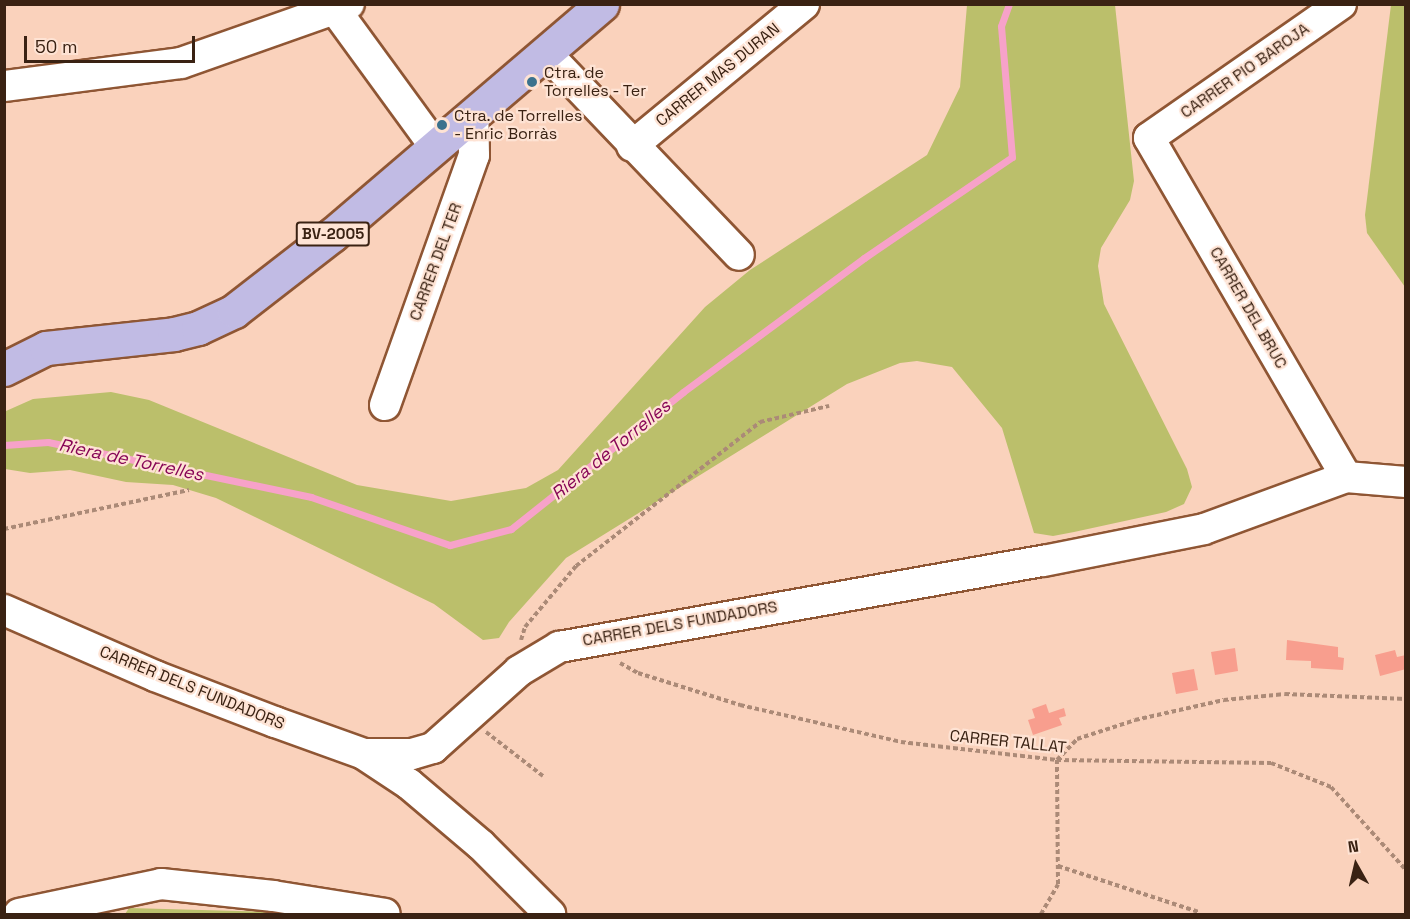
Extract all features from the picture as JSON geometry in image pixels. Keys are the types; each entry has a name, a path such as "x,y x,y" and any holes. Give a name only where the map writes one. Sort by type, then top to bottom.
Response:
{"main road":[{"name":"BV-2005","path":"8,359 46,348 174,334 198,328 234,311 436,148 602,4"}],"street":[{"name":"CARRER MAS DURAN","path":"632,146 804,4"},
{"name":"CARRER PIO BAROJA","path":"1149,138 1341,4"},
{"path":"4,86 181,63 338,6 436,148"},
{"path":"546,53 632,146 740,255"},
{"name":"CARRER DEL TER","path":"386,405 474,155 473,116"},
{"name":"CARRER DEL BRUC","path":"1149,138 1346,477"},
{"name":"CARRER DELS FUNDADORS","path":"4,610 154,676 364,754 412,754 433,748 539,657 584,641 1043,561 1204,529 1346,477 1406,482"},
{"path":"364,754 409,784 472,837 550,915"},
{"path":"19,915 161,884 265,904 385,915"}],"path":[{"path":"519,645 525,627 576,566 760,422 829,406"},
{"path":"4,530 189,490"},
{"name":"CARRER TALLAT","path":"584,641 638,673 741,705 901,742 1057,760 1271,763 1331,787 1406,870"},
{"path":"1041,915 1058,884 1057,760 1077,739 1135,720 1224,700 1285,694 1406,699"},
{"path":"468,718 543,776"},
{"path":"1058,866 1199,912"}],"green space":[{"path":"967,5 1115,5 1134,181 1130,200 1101,248 1098,266 1104,304 1187,469 1192,487 1184,504 1166,512 1074,532 1053,536 1034,533 1002,428 952,367 917,361 900,363 847,384 566,558 509,622 499,638 483,640 434,604 216,498 173,485 126,482 70,470 30,473 5,469 6,411 33,399 111,392 149,400 357,485 451,501 526,488 558,470 705,307 750,270 927,155 960,87"},
{"path":"1391,5 1405,5 1405,287 1367,233 1365,215"},
{"path":"129,908 275,912 276,914 125,914"}],"building":[{"path":"1287,640 1338,647 1338,657 1344,658 1343,670 1311,668 1311,661 1286,660"},
{"path":"1235,648 1238,671 1215,675 1211,652"},
{"path":"1395,650 1397,657 1406,655 1406,669 1380,676 1375,655"},
{"path":"1194,669 1198,690 1176,694 1172,673"},
{"path":"1046,704 1049,713 1064,708 1066,716 1059,718 1062,725 1033,735 1028,720 1035,718 1032,709"}],"waterway":[{"name":"Riera de Torrelles","path":"4,445 48,442 311,497 450,545 511,529 683,392 864,258 1012,157 1001,26 1009,4"}],"place":[{"name":"Ctra. de Torrelles - Ter","path":"532,82"},
{"name":"Ctra. de Torrelles - Enric Borràs","path":"442,125"}]}
